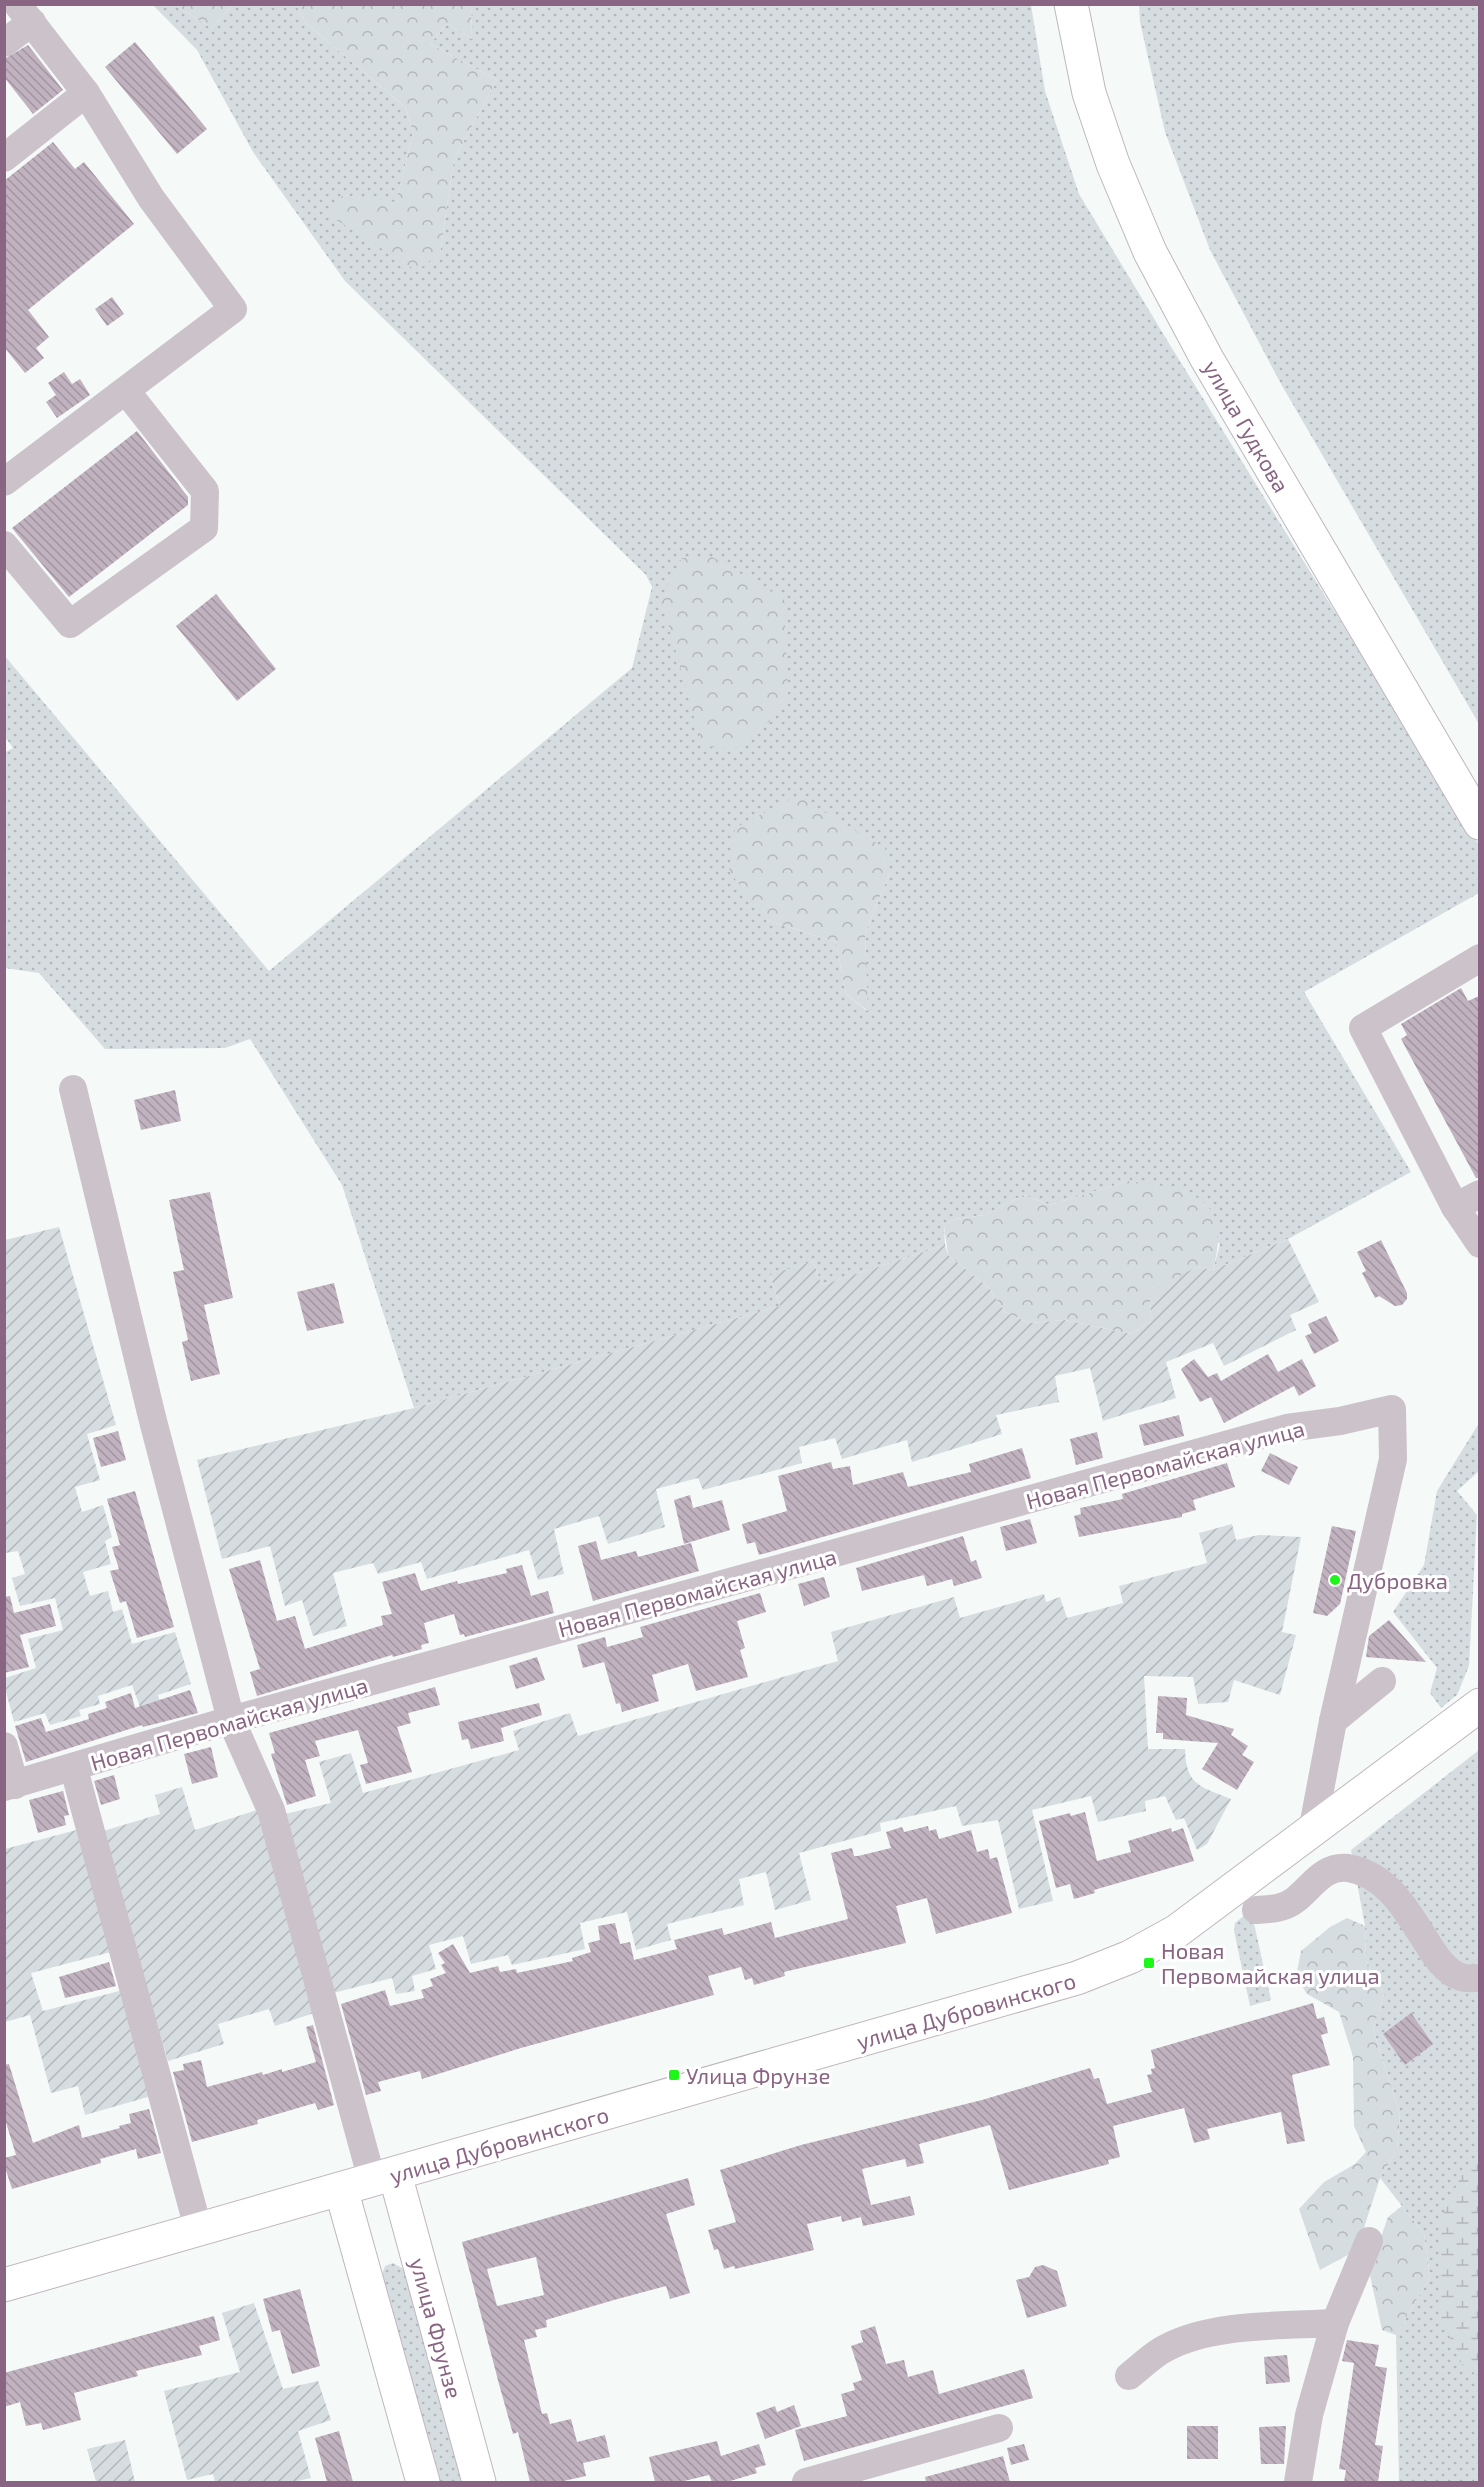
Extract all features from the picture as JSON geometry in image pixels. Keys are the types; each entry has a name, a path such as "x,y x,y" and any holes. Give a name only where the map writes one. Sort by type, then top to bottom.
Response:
{"main road":[{"name":"улица Гудкова","path":"1071,4 1089,93 1113,164 1150,252 1207,359 1479,823"},
{"name":"улица Дубровинского","path":"4,2285 1077,1978 1130,1957 1177,1931 1479,1705"},
{"name":"улица Фрунзе","path":"384,2177 479,2482"},
{"path":"340,2189 423,2482"}],"street":[{"path":"4,44 25,13 87,93 152,198 233,309 4,482"},
{"path":"4,158 87,93"},
{"path":"4,546 70,624 204,528 204,491 126,390"},
{"path":"1479,958 1363,1028 1467,1201 1479,1244"},
{"path":"73,1089 152,1417 231,1720 271,1810 384,2177"},
{"name":"Новая Первомайская улица","path":"10,1786 74,1769 231,1720 1287,1428 1341,1421 1392,1409 1393,1459 1333,1721"},
{"path":"1312,1832 1333,1721 1382,1681"},
{"path":"4,1746 10,1786"},
{"path":"74,1769 198,2228"},
{"path":"1256,1910 1279,1908 1295,1901 1316,1878 1329,1870 1345,1868 1363,1872 1385,1886 1411,1914 1439,1959 1450,1971 1461,1977 1479,1978"},
{"path":"1298,2482 1309,2415 1335,2323 1369,2241"},
{"path":"1129,2376 1165,2348 1197,2337 1242,2329 1335,2323"},
{"path":"806,2482 999,2428"}],"green space":[{"path":"153,5 175,5 211,28 233,5 296,5 306,23 406,108 413,133 396,203 343,195 440,253 454,159 497,80 430,44 447,24 472,39 471,5 1031,5 1045,91 1079,194 1479,845 1479,893 1304,992 1411,1172 1288,1239 1213,1270 1220,1244 1129,1181 1050,1205 1024,1195 985,1215 955,1219 944,1226 945,1245 822,1285 813,1261 770,1276 780,1306 414,1408 342,1185 250,1039 225,1048 105,1049 39,973 5,968 4,753 13,748 5,737 4,655 269,971 632,668 652,587 646,575 345,281 253,152 197,50","holes":["890,872 865,933 867,1011 846,994 836,942 766,920"]},
{"path":"175,5 233,5 211,28"},
{"path":"296,5 471,5 472,39 447,24 430,44 497,80 454,159 440,253 417,271 327,214 343,195 396,202 413,133 406,108 306,23"},
{"path":"1139,5 1479,5 1479,724 1281,384 1210,250 1165,132 1140,22"},
{"path":"712,557 784,599 788,695 769,722 734,749 702,746 661,598 682,558"},
{"path":"797,796 885,848 890,872 865,933 868,1011 846,994 836,942 766,920 729,871 735,828"},
{"path":"1129,1181 1171,1188 1201,1200 1211,1211 1217,1226 1218,1245 1213,1270 1196,1267 1150,1299 1151,1321 1131,1334 1065,1320 1029,1323 1005,1312 989,1288 948,1255 944,1226 955,1219 985,1215 1024,1195 1050,1205"},
{"path":"59,1227 116,1425 87,1434 100,1480 75,1487 82,1512 103,1505 112,1537 105,1541 111,1564 83,1572 90,1596 108,1591 113,1612 122,1609 132,1644 175,1632 191,1684 158,1695 160,1702 140,1707 132,1685 98,1696 100,1704 79,1710 81,1716 50,1725 45,1713 14,1722 5,1688 5,1678 36,1668 28,1639 63,1630 55,1598 20,1606 12,1578 25,1574 18,1551 5,1553 5,1240"},
{"path":"1288,1239 1319,1302 1290,1315 1296,1330 1224,1366 1213,1343 1166,1362 1176,1398 1103,1421 1090,1368 1055,1376 1059,1402 996,1415 1002,1434 912,1462 907,1440 842,1459 835,1438 799,1447 802,1463 703,1490 698,1478 656,1489 665,1527 608,1544 599,1516 554,1529 564,1574 538,1580 529,1550 427,1579 421,1562 378,1574 373,1563 333,1573 347,1626 313,1636 302,1600 285,1606 270,1546 222,1559 197,1460 414,1408 780,1306 770,1275 813,1261 822,1285 945,1245 948,1255 989,1288 1005,1312 1029,1323 1065,1320 1131,1334 1151,1321 1150,1299 1158,1288 1196,1267 1213,1270"},
{"path":"1479,1423 1479,1471 1457,1491 1477,1515 1469,1666 1457,1695 1441,1708 1430,1693 1437,1668 1393,1612 1424,1565 1437,1491"},
{"path":"1232,1524 1236,1540 1259,1535 1301,1537 1282,1632 1296,1635 1280,1695 1234,1680 1228,1702 1198,1704 1193,1677 1144,1676 1148,1749 1185,1749 1188,1771 1192,1778 1203,1787 1231,1799 1207,1844 1197,1850 1184,1818 1176,1820 1165,1796 1145,1801 1146,1811 1098,1822 1091,1796 1032,1810 1053,1901 1019,1909 998,1820 962,1826 956,1806 880,1823 881,1831 799,1853 811,1900 775,1910 766,1872 739,1879 744,1905 667,1924 671,1940 636,1950 627,1912 580,1923 585,1949 512,1965 508,1955 471,1964 463,1936 429,1945 436,1969 412,1976 415,1991 396,1994 392,1978 333,1993 285,1814 331,1803 319,1762 351,1753 363,1793 519,1750 513,1731 570,1713 578,1736 838,1661 831,1632 954,1597 960,1618 1044,1594 1046,1602 1060,1597 1067,1618 1123,1603 1119,1586 1207,1563 1199,1533"},
{"path":"1479,1750 1479,2482 1399,2482 1396,2335 1430,2277 1424,2234 1380,2178 1397,2150 1400,2114 1373,2029 1384,1995 1366,1960 1365,1926 1351,1850"},
{"path":"182,1787 195,1830 257,1810 314,2013 275,2026 269,2009 218,2024 224,2044 168,2061 100,1832 160,1814 155,1795"},
{"path":"80,1829 115,1951 31,1973 43,2011 123,1990 155,2095 85,2115 78,2086 51,2093 30,2015 5,2022 5,1849"},
{"path":"1251,1910 1271,2000 1250,2006 1234,1931 1235,1923"},
{"path":"1347,1918 1365,1926 1366,1960 1384,1995 1373,2029 1400,2114 1397,2150 1380,2178 1357,2250 1320,2270 1299,2209 1324,2182 1355,2164 1366,2152 1354,2126 1353,2057 1339,2012 1307,1994 1296,1976 1301,1951 1330,1927"},
{"path":"1479,2159 1479,2376 1463,2366 1440,2316 1442,2217 1465,2167"},
{"path":"1402,2206 1424,2234 1430,2277 1396,2335 1382,2330 1369,2271 1388,2217"},
{"path":"393,2263 402,2268 408,2279 464,2482 436,2482 381,2277 385,2266"},
{"path":"254,2303 283,2389 318,2381 331,2420 298,2431 311,2478 293,2482 215,2482 213,2474 187,2480 164,2391 240,2372 222,2313"},
{"path":"125,2440 135,2482 96,2482 87,2449"}],"building":[{"path":"135,42 207,129 177,154 105,67"},
{"path":"28,45 63,90 33,114 4,77 4,59"},
{"path":"53,142 75,169 84,162 134,224 28,310 49,337 36,348 44,358 25,373 4,347 4,181"},
{"path":"112,297 124,314 107,326 95,309"},
{"path":"64,372 72,384 80,379 90,395 57,418 46,402 56,395 48,383"},
{"path":"137,431 188,497 188,505 69,597 12,528"},
{"path":"216,594 276,669 237,701 176,626"},
{"path":"1461,988 1468,1001 1479,996 1479,1178 1476,1178 1401,1039 1407,1035 1401,1024"},
{"path":"175,1090 181,1121 141,1130 134,1100"},
{"path":"210,1192 233,1298 204,1305 220,1374 191,1381 182,1342 188,1340 173,1272 184,1270 169,1200"},
{"path":"1381,1240 1407,1293 1407,1299 1402,1305 1395,1306 1379,1296 1375,1298 1362,1273 1366,1271 1357,1252"},
{"path":"334,1283 344,1323 307,1331 297,1292"},
{"path":"1326,1316 1339,1341 1314,1354 1305,1336 1312,1333 1308,1324"},
{"path":"1268,1354 1278,1372 1302,1359 1316,1386 1299,1396 1294,1386 1224,1423 1211,1397 1200,1402 1181,1369 1194,1359 1208,1377 1217,1373 1221,1381"},
{"path":"1179,1415 1184,1436 1144,1446 1139,1425"},
{"path":"118,1431 126,1460 101,1467 93,1438"},
{"path":"1097,1432 1103,1458 1076,1465 1070,1439"},
{"path":"1022,1448 1031,1478 759,1555 755,1542 747,1544 742,1524 787,1511 778,1476 831,1462 833,1469 850,1466 853,1485 903,1472 908,1487 971,1472 969,1464"},
{"path":"1270,1453 1298,1467 1289,1485 1261,1471"},
{"path":"1227,1463 1235,1487 1193,1500 1196,1510 1182,1514 1182,1517 1079,1537 1074,1516 1081,1514 1080,1508 1123,1499 1122,1494"},
{"path":"135,1491 174,1627 137,1638 126,1601 120,1603 110,1571 119,1569 112,1547 120,1545 107,1499"},
{"path":"690,1495 693,1508 722,1500 730,1530 684,1544 674,1500"},
{"path":"1030,1519 1037,1543 1006,1551 1000,1527"},
{"path":"1332,1526 1356,1531 1340,1604 1327,1616 1313,1613"},
{"path":"963,1536 971,1562 976,1560 982,1578 954,1586 952,1579 927,1586 924,1575 862,1591 856,1568"},
{"path":"596,1541 601,1560 636,1551 638,1557 691,1543 699,1571 593,1601 578,1546"},
{"path":"260,1560 277,1621 295,1616 305,1649 383,1625 381,1616 392,1614 382,1582 415,1573 421,1591 457,1581 458,1584 507,1573 506,1569 522,1565 531,1596 548,1591 554,1613 465,1637 464,1634 460,1635 454,1614 424,1623 429,1643 421,1645 422,1649 393,1657 392,1655 257,1696 250,1672 260,1669 229,1569"},
{"path":"824,1577 830,1597 804,1606 798,1584"},
{"path":"760,1593 766,1612 737,1621 745,1648 740,1650 748,1677 696,1691 688,1664 652,1675 659,1701 622,1712 620,1703 616,1704 604,1662 583,1668 577,1645 605,1637 607,1647 643,1637 640,1627"},
{"path":"10,1596 14,1613 50,1604 56,1626 20,1635 29,1667 4,1673 4,1597"},
{"path":"1389,1620 1426,1662 1366,1657 1369,1636"},
{"path":"537,1657 545,1680 516,1689 509,1666"},
{"path":"435,1687 440,1705 408,1713 411,1723 397,1727 412,1772 366,1784 360,1765 368,1763 358,1730 315,1741 320,1756 305,1760 316,1796 287,1805 271,1754 275,1753 269,1733"},
{"path":"190,1690 198,1713 143,1727 142,1725 26,1762 15,1726 41,1718 46,1732 89,1719 88,1714 107,1708 105,1702 131,1693 135,1708"},
{"path":"1158,1696 1187,1698 1186,1715 1234,1729 1231,1735 1248,1746 1242,1755 1254,1762 1237,1790 1202,1769 1218,1743 1163,1739 1163,1733 1156,1733"},
{"path":"539,1703 542,1715 501,1728 504,1741 471,1749 468,1739 462,1740 458,1722"},
{"path":"211,1747 218,1777 192,1784 184,1754"},
{"path":"114,1775 120,1799 101,1805 94,1781"},
{"path":"63,1791 69,1815 64,1816 66,1825 38,1833 29,1800"},
{"path":"1085,1812 1097,1861 1131,1852 1128,1841 1171,1828 1172,1832 1183,1828 1194,1861 1094,1890 1095,1893 1074,1899 1070,1884 1056,1888 1039,1821 1070,1813 1071,1816"},
{"path":"928,1826 929,1831 936,1829 939,1839 971,1830 977,1852 988,1849 990,1859 997,1857 1012,1913 936,1934 927,1898 896,1906 906,1943 784,1972 785,1976 754,1985 752,1978 745,1980 741,1967 708,1976 714,1995 521,2048 422,2079 420,2071 378,2082 381,2091 366,2095 341,2004 385,1990 390,2006 424,1998 421,1990 433,1986 430,1979 446,1973 441,1965 445,1963 438,1953 453,1944 470,1973 498,1966 500,1972 516,1969 517,1973 573,1961 572,1958 591,1952 588,1943 600,1940 598,1926 615,1923 620,1944 630,1942 634,1960 677,1949 674,1940 722,1928 724,1935 771,1922 775,1938 848,1919 831,1853 852,1848 854,1856 858,1856 891,1848 886,1832 902,1827 904,1832"},
{"path":"109,1962 116,1986 65,1998 59,1977"},
{"path":"1313,2003 1317,2019 1324,2017 1328,2033 1321,2035 1330,2065 1292,2075 1305,2141 1287,2144 1281,2112 1207,2129 1210,2139 1194,2143 1184,2108 1113,2126 1120,2157 1108,2160 1109,2164 1009,2190 990,2125 919,2144 924,2163 907,2167 905,2159 862,2169 871,2205 910,2196 915,2215 863,2226 861,2217 842,2222 841,2216 807,2224 814,2250 735,2269 734,2266 724,2269 718,2249 714,2250 708,2230 736,2222 720,2170 801,2145 982,2100 1090,2068 1094,2079 1099,2078 1107,2104 1152,2092 1147,2075 1152,2074 1151,2069 1155,2068 1151,2050"},
{"path":"1411,2013 1433,2044 1405,2065 1383,2034"},
{"path":"313,2025 334,2105 318,2110 315,2103 257,2120 258,2124 192,2142 173,2072 184,2070 183,2064 201,2060 207,2087 262,2072 263,2075 282,2069 282,2072 316,2062 306,2027"},
{"path":"9,2064 33,2143 79,2125 82,2138 120,2128 119,2126 131,2123 129,2114 149,2109 161,2153 138,2159 136,2149 100,2159 101,2163 12,2189 4,2164 4,2158 16,2155 4,2116 4,2065"},
{"path":"688,2178 695,2205 666,2214 690,2293 670,2299 666,2286 614,2300 546,2320 547,2327 535,2330 537,2337 524,2340 542,2414 547,2413 550,2424 571,2419 577,2442 605,2435 610,2457 583,2463 586,2476 559,2482 530,2482 518,2432 513,2434 462,2242","holes":["536,2257 544,2295 497,2306 487,2269"]},
{"path":"1043,2265 1057,2271 1067,2306 1027,2318 1016,2280 1029,2277 1035,2267"},
{"path":"300,2289 320,2366 292,2374 280,2330 272,2332 263,2299"},
{"path":"214,2316 220,2340 199,2346 202,2355 136,2371 138,2376 74,2393 81,2420 43,2430 41,2423 26,2426 20,2402 4,2407 4,2373"},
{"path":"875,2326 886,2364 904,2360 908,2377 933,2370 939,2394 1024,2369 1033,2398 804,2461 795,2430 847,2416 841,2394 855,2390 853,2383 862,2380 851,2346 863,2342 860,2331"},
{"path":"1347,2340 1379,2345 1375,2366 1387,2368 1375,2445 1383,2446 1378,2482 1344,2482 1346,2470 1339,2469 1354,2363 1342,2361"},
{"path":"1287,2355 1290,2382 1266,2384 1264,2357"},
{"path":"794,2405 801,2426 765,2439 756,2413 775,2406 777,2412"},
{"path":"1187,2426 1218,2426 1218,2459 1187,2459"},
{"path":"1286,2426 1284,2464 1261,2464 1259,2427"},
{"path":"339,2431 353,2482 327,2482 315,2438"},
{"path":"717,2441 721,2456 759,2444 766,2465 755,2468 757,2473 727,2482 712,2482 709,2475 680,2482 655,2482 649,2457"},
{"path":"1024,2444 1029,2460 1011,2465 1007,2448"},
{"path":"1003,2456 1010,2482 926,2482 925,2477"}],"place":[{"name":"Дубровка","path":"1335,1580"},
{"name":"Новая Первомайская улица","path":"1149,1963"},
{"name":"Улица Фрунзе","path":"674,2075"}]}
